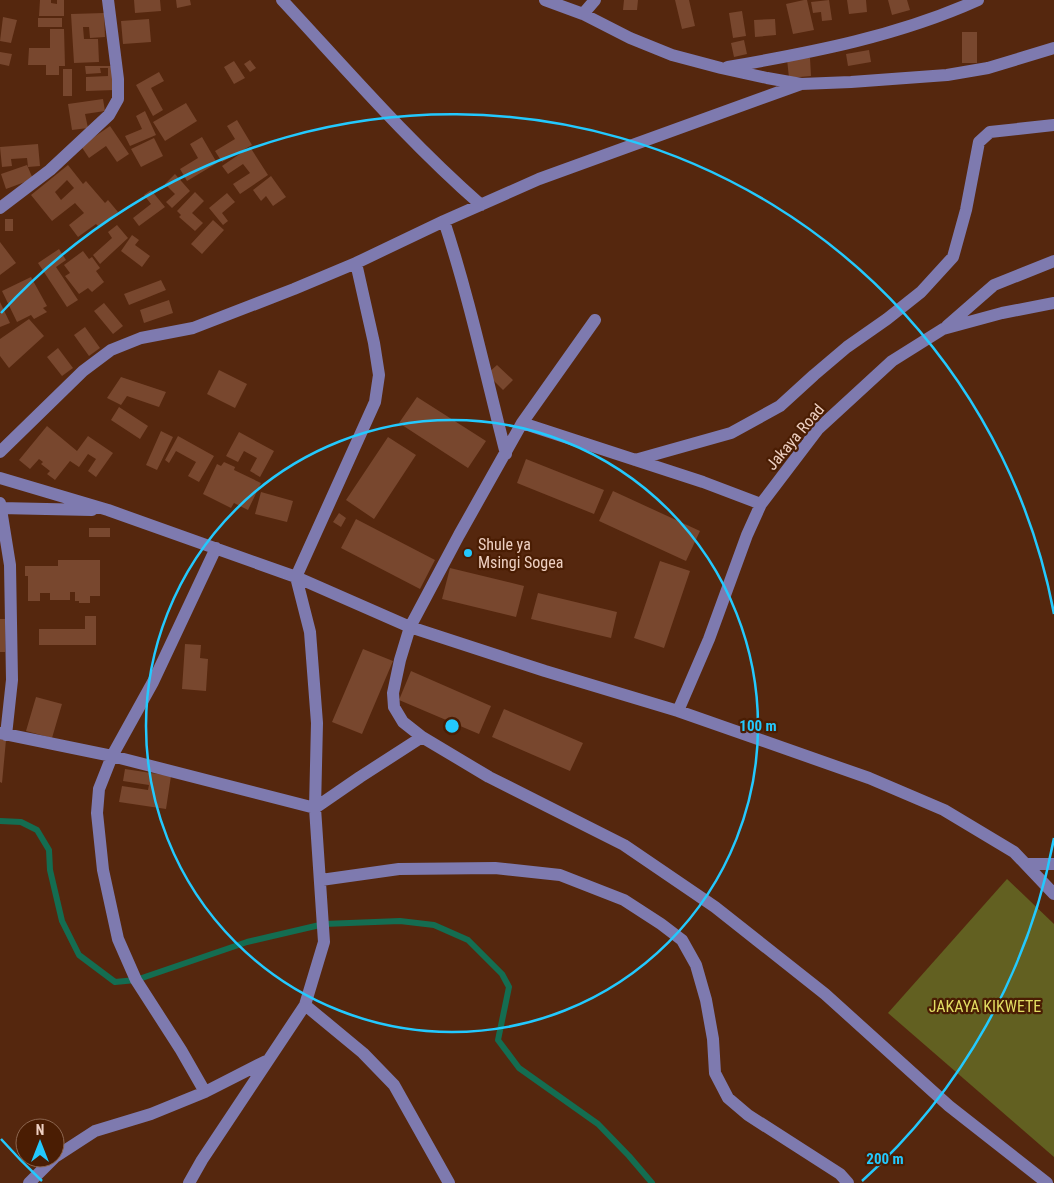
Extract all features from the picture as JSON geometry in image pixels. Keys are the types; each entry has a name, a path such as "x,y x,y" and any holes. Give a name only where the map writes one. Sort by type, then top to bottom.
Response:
{"street":[{"path":"0,208 50,170 109,115 118,99 118,79 108,0"},
{"path":"282,0 403,131 444,172 481,205"},
{"path":"545,0 583,14 630,38 672,55 721,68 801,84 947,75 988,68 1054,48"},
{"path":"583,14 595,0"},
{"path":"721,68 821,50 891,32 946,15 978,0"},
{"path":"0,452 83,371 111,350 141,338 193,328 356,263 539,179 801,84"},
{"path":"635,460 731,433 780,406 847,347 921,292 953,257 966,210 980,142 990,132 1054,125"},
{"path":"444,221 473,317 506,454"},
{"path":"943,329 994,285 1054,261"},
{"path":"190,1183 202,1160 305,1006 324,942 315,808 316,723 310,632 296,577 375,402 379,375 374,343 356,263"},
{"name":"Jakaya Road","path":"678,710 709,639 743,544 760,504 818,429 892,361 943,329 1002,313 1054,303"},
{"path":"595,320 522,423 410,627 393,692 394,708 403,722 422,737 489,777 624,845 715,907 825,994 949,1106 1047,1183"},
{"path":"522,423 703,482 760,504"},
{"path":"0,478 108,510 296,577 410,627 545,671 678,710 869,778 944,810 1014,852 1054,894"},
{"path":"0,503 10,574 12,680 3,734 112,756 315,808 360,776 422,737"},
{"path":"0,508 108,510"},
{"path":"205,1092 181,1050 136,980 118,939 103,870 96,813 99,789 112,756 153,682 216,548"},
{"path":"1026,864 1054,864"},
{"path":"321,880 399,869 495,868 560,875 624,900 682,940 696,966 706,1000 713,1039 715,1073 728,1098 748,1115 840,1174 848,1183"},
{"path":"305,1006 363,1053 394,1085 449,1183"},
{"path":"65,1151 95,1131 151,1114 205,1092 268,1060"},
{"path":"30,1183 44,1168"}],"green space":[{"name":"JAKAYA KIKWETE","path":"1007,879 1054,924 1054,1157 888,1013"}],"building":[{"path":"40,0 51,0 51,3 57,4 57,0 64,0 64,16 39,16"},
{"path":"134,0 160,0 161,11 135,13"},
{"path":"176,0 190,0 191,5 177,8"},
{"path":"624,0 638,0 637,10 623,10"},
{"path":"675,0 689,0 695,26 682,29"},
{"path":"807,0 814,30 793,34 786,4"},
{"path":"829,0 832,20 822,21 821,12 813,13 811,2"},
{"path":"847,0 866,0 867,12 849,14"},
{"path":"888,0 907,0 910,10 892,15"},
{"path":"742,11 746,36 733,38 729,13"},
{"path":"104,13 105,37 90,38 89,27 83,27 84,39 98,39 99,62 74,63 71,14"},
{"path":"3,17 17,20 11,43 0,41"},
{"path":"38,18 62,18 62,27 38,27"},
{"path":"149,19 151,42 123,44 121,21"},
{"path":"775,19 776,35 755,37 754,20"},
{"path":"50,29 64,29 65,66 59,66 59,75 46,75 46,65 28,65 29,48 50,48"},
{"path":"962,32 977,32 977,63 962,63"},
{"path":"744,40 747,54 734,57 731,43"},
{"path":"869,50 871,62 848,66 846,54"},
{"path":"0,52 12,54 9,66 0,64"},
{"path":"810,58 811,76 789,78 787,59"},
{"path":"250,60 256,68 250,72 244,64"},
{"path":"234,61 245,78 234,84 224,67"},
{"path":"85,66 111,66 115,90 86,91 86,77 108,76 108,68 100,68 101,73 86,74"},
{"path":"63,69 72,69 72,96 63,96"},
{"path":"159,72 164,81 151,88 163,110 153,116 136,85"},
{"path":"103,99 105,111 85,114 88,128 72,130 68,104"},
{"path":"186,103 197,121 165,141 153,122"},
{"path":"145,111 156,135 130,146 125,136 142,129 136,116"},
{"path":"237,120 252,145 222,162 215,151 235,139 227,126"},
{"path":"110,126 129,154 117,162 106,146 89,158 81,146"},
{"path":"202,137 217,163 187,181 180,169 198,158 190,144"},
{"path":"154,138 163,156 141,167 131,149"},
{"path":"38,144 40,166 28,167 27,158 11,159 12,166 2,167 0,147"},
{"path":"250,147 268,175 240,194 233,184 250,173 243,164 228,174 222,166"},
{"path":"27,165 33,179 6,189 1,174"},
{"path":"68,165 83,184 86,181 105,203 108,200 118,212 99,227 96,224 78,237 69,225 84,213 75,203 52,221 31,195","holes":["67,180 74,188 61,200 55,192"]},
{"path":"175,174 190,191 172,208 166,202 175,194 165,184"},
{"path":"271,176 286,197 273,206 266,196 261,201 253,190"},
{"path":"151,190 165,207 139,226 133,218 151,204 144,195"},
{"path":"195,192 204,201 192,213 203,223 195,231 179,217 181,215 177,211"},
{"path":"227,193 235,202 222,213 228,221 223,225 209,208"},
{"path":"5,219 13,219 13,231 5,231"},
{"path":"213,220 224,230 202,254 191,244"},
{"path":"117,225 128,238 100,264 93,255 112,238 108,232"},
{"path":"132,235 139,240 135,245 150,256 142,267 121,251"},
{"path":"0,242 16,263 0,275"},
{"path":"59,249 66,260 56,267 78,300 67,307 38,263"},
{"path":"83,251 89,259 92,257 100,268 96,271 104,282 92,292 88,288 79,294 65,276 70,273 64,265"},
{"path":"31,277 47,306 43,308 47,312 34,319 31,315 17,322 2,291"},
{"path":"161,280 166,290 129,305 124,294"},
{"path":"169,300 173,313 144,323 140,310"},
{"path":"0,302 10,323 0,327"},
{"path":"104,303 123,326 113,334 94,311"},
{"path":"29,319 44,336 9,368 0,356 0,339"},
{"path":"85,327 100,348 89,356 74,335"},
{"path":"58,348 73,368 62,376 47,357"},
{"path":"497,365 513,380 503,390 487,374"},
{"path":"219,370 247,384 235,408 207,394"},
{"path":"121,377 166,392 159,407 127,396 121,405 107,398"},
{"path":"417,397 486,441 468,468 399,423"},
{"path":"119,407 148,426 140,439 111,420"},
{"path":"47,426 77,451 88,436 113,453 96,477 88,471 96,459 88,454 79,467 70,461 55,480 47,474 50,471 41,464 43,462 39,459 30,469 19,460"},
{"path":"161,431 173,437 157,470 146,465"},
{"path":"239,432 274,451 260,477 250,471 257,458 244,451 238,462 226,456"},
{"path":"178,436 214,456 199,482 188,476 196,462 176,451 169,463 165,460"},
{"path":"388,437 416,455 374,519 346,500"},
{"path":"526,459 604,490 594,514 517,483"},
{"path":"224,462 235,467 234,470 261,483 248,510 234,503 231,508 203,494 217,464 221,466"},
{"path":"613,491 700,531 686,561 599,521"},
{"path":"261,492 293,501 287,522 255,514"},
{"path":"339,513 346,518 341,527 333,522"},
{"path":"356,519 435,560 420,589 341,548"},
{"path":"89,528 110,528 110,537 89,537"},
{"path":"58,560 100,560 100,596 90,596 90,603 79,603 79,601 75,601 75,592 70,592 70,600 50,600 50,593 40,593 40,601 28,601 28,576 25,576 25,566 58,566"},
{"path":"660,561 690,571 664,648 634,638"},
{"path":"450,568 524,586 516,617 442,599"},
{"path":"538,593 617,612 611,638 531,619"},
{"path":"85,616 96,616 96,645 39,645 39,629 85,629"},
{"path":"0,619 5,619 5,652 0,652"},
{"path":"185,644 201,645 200,658 208,659 206,691 182,689"},
{"path":"363,649 393,661 362,734 332,722"},
{"path":"411,671 491,706 479,734 399,700"},
{"path":"36,697 62,704 52,738 26,731"},
{"path":"504,709 583,743 570,771 492,737"},
{"path":"0,739 6,740 2,783 0,782"},
{"path":"125,769 171,776 166,809 119,802 122,786 148,790 149,785 123,781"}],"waterway":[{"path":"0,821 21,822 37,830 49,850 50,870 62,921 79,955 115,982 136,980 247,942 324,924 400,921 434,925 468,940 502,974 509,987 498,1040 519,1068 598,1124 652,1183"}],"place":[{"name":"Shule ya Msingi Sogea","path":"468,553"}]}
